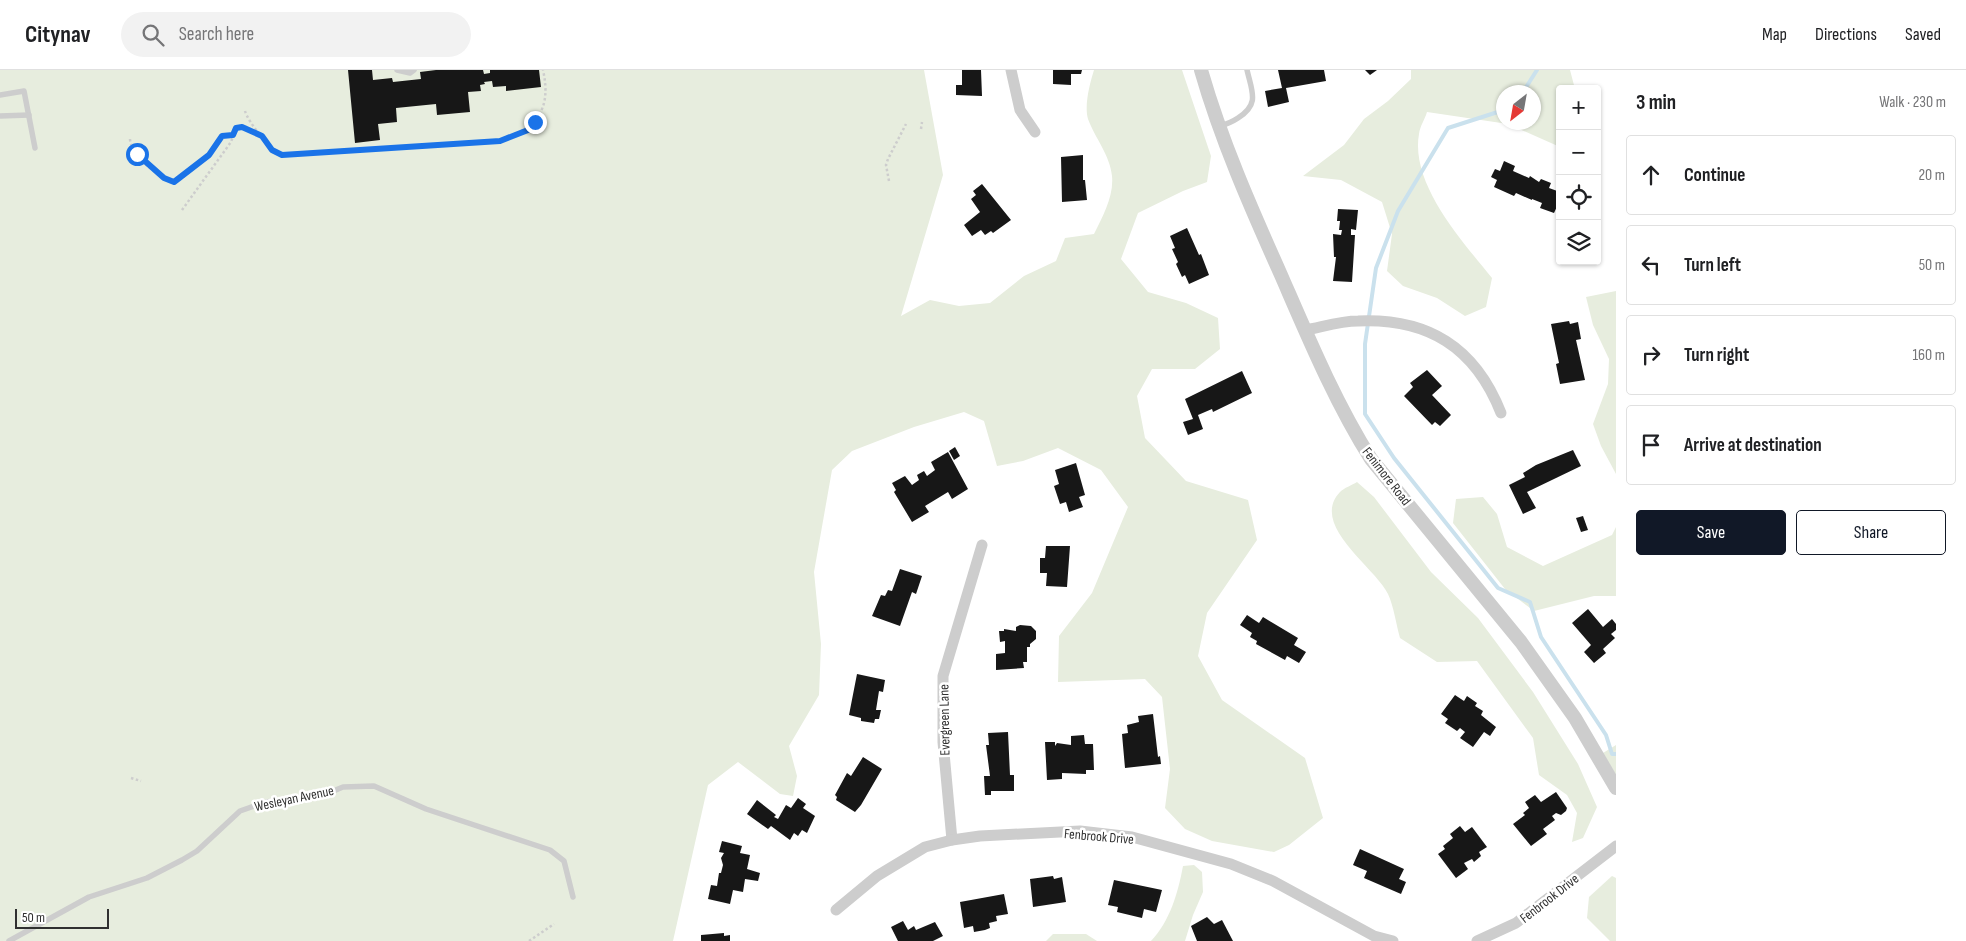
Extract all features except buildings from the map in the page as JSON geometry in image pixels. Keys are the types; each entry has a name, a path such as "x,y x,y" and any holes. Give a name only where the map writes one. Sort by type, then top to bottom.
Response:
{"street":[{"path":"1011,70 1020,110 1035,132"},
{"name":"Fenimore Road","path":"1201,70 1247,199 1305,330 1360,442 1521,642 1575,718 1616,788"},
{"path":"1305,330 1356,320 1406,323 1433,332 1464,353 1494,393 1501,412"},
{"name":"Evergreen Lane","path":"952,840 943,742 943,676 982,545"},
{"name":"Fenbrook Drive","path":"836,910 877,876 925,847 952,840 980,836 1080,831 1132,837 1231,864 1273,881 1373,938 1393,941"},
{"name":"Fenbrook Drive","path":"1477,941 1516,924 1616,846"}],"lane":[{"path":"397,70 410,73 414,70"},
{"path":"1220,126 1228,124 1249,111 1254,103 1247,70"},
{"path":"0,94 24,91 35,148"},
{"path":"0,116 29,115"},
{"name":"Wesleyan Avenue","path":"9,941 89,897 146,878 182,860 197,850 240,811 266,802 305,798 357,785 374,786 426,809 550,850 564,861 573,896"}],"path":[{"path":"245,111 247,119 272,150 282,155 500,141 528,130 540,115 545,96 543,70"},
{"path":"921,129 922,122"},
{"path":"889,181 886,165 906,124"},
{"path":"182,210 232,142 236,128 242,127 262,136"},
{"path":"130,139 137,154 164,178 174,182 209,155 222,136 233,135"},
{"path":"131,778 141,781"},
{"path":"529,941 554,924"}],"green space":[{"path":"0,70 924,70 943,175 901,316 930,300 959,306 990,303 1024,276 1056,261 1065,238 1094,234 1107,206 1112,176 1111,168 1088,119 1088,94 1094,70 1182,70 1211,156 1207,182 1183,191 1138,213 1121,259 1148,292 1186,303 1218,318 1220,349 1195,369 1152,369 1137,396 1145,438 1186,481 1248,500 1257,540 1207,613 1198,656 1222,700 1305,758 1323,818 1289,845 1274,852 1212,841 1185,829 1165,808 1170,769 1162,697 1145,679 1058,682 1059,636 1092,593 1128,507 1101,470 1058,448 1023,461 997,466 984,421 964,412 914,427 852,451 832,470 814,572 821,644 819,695 789,746 797,776 793,796 780,794 738,762 708,785 673,941 0,941"},
{"path":"1411,70 1570,70 1574,85 1556,85 1556,145 1522,130 1541,130 1541,85 1496,85 1496,122 1427,112 1420,128 1418,153 1430,192 1454,230 1492,278 1486,307 1465,316 1437,298 1403,286 1387,271 1392,234 1382,202 1341,180 1303,176 1344,145 1364,119 1388,101 1411,79"},
{"path":"1616,291 1616,474 1601,446 1593,424 1608,384 1609,359 1593,325 1586,297"},
{"path":"1357,482 1374,497 1431,572 1478,618 1533,692 1578,764 1597,807 1583,838 1572,842 1577,813 1567,795 1539,775 1533,738 1477,661 1437,662 1400,638 1388,594 1338,532 1333,518 1333,505 1340,492"},
{"path":"1483,497 1497,514 1507,547 1543,566 1612,535 1616,527 1616,596 1594,596 1534,611 1505,589 1453,523 1456,499"},
{"path":"1616,745 1616,775 1603,753"},
{"path":"1194,865 1202,872 1203,892 1185,941 1151,941 1168,916 1179,886 1183,866"},
{"path":"1612,876 1616,878 1616,941 1610,941 1587,918 1589,897"},
{"path":"1053,934 1086,934 1097,941 1046,941"}],"waterway":[{"path":"1527,85 1537,70"},
{"path":"1496,113 1448,128 1398,211 1376,268 1365,344 1365,414 1394,458 1498,588 1530,602 1541,637 1606,735 1612,754 1616,754"}],"route":[{"path":"137,154 164,178 174,182 209,155 218,139 227,134 233,135 236,128 242,127 262,136 272,150 282,155 500,141 528,130 535,122"}]}
